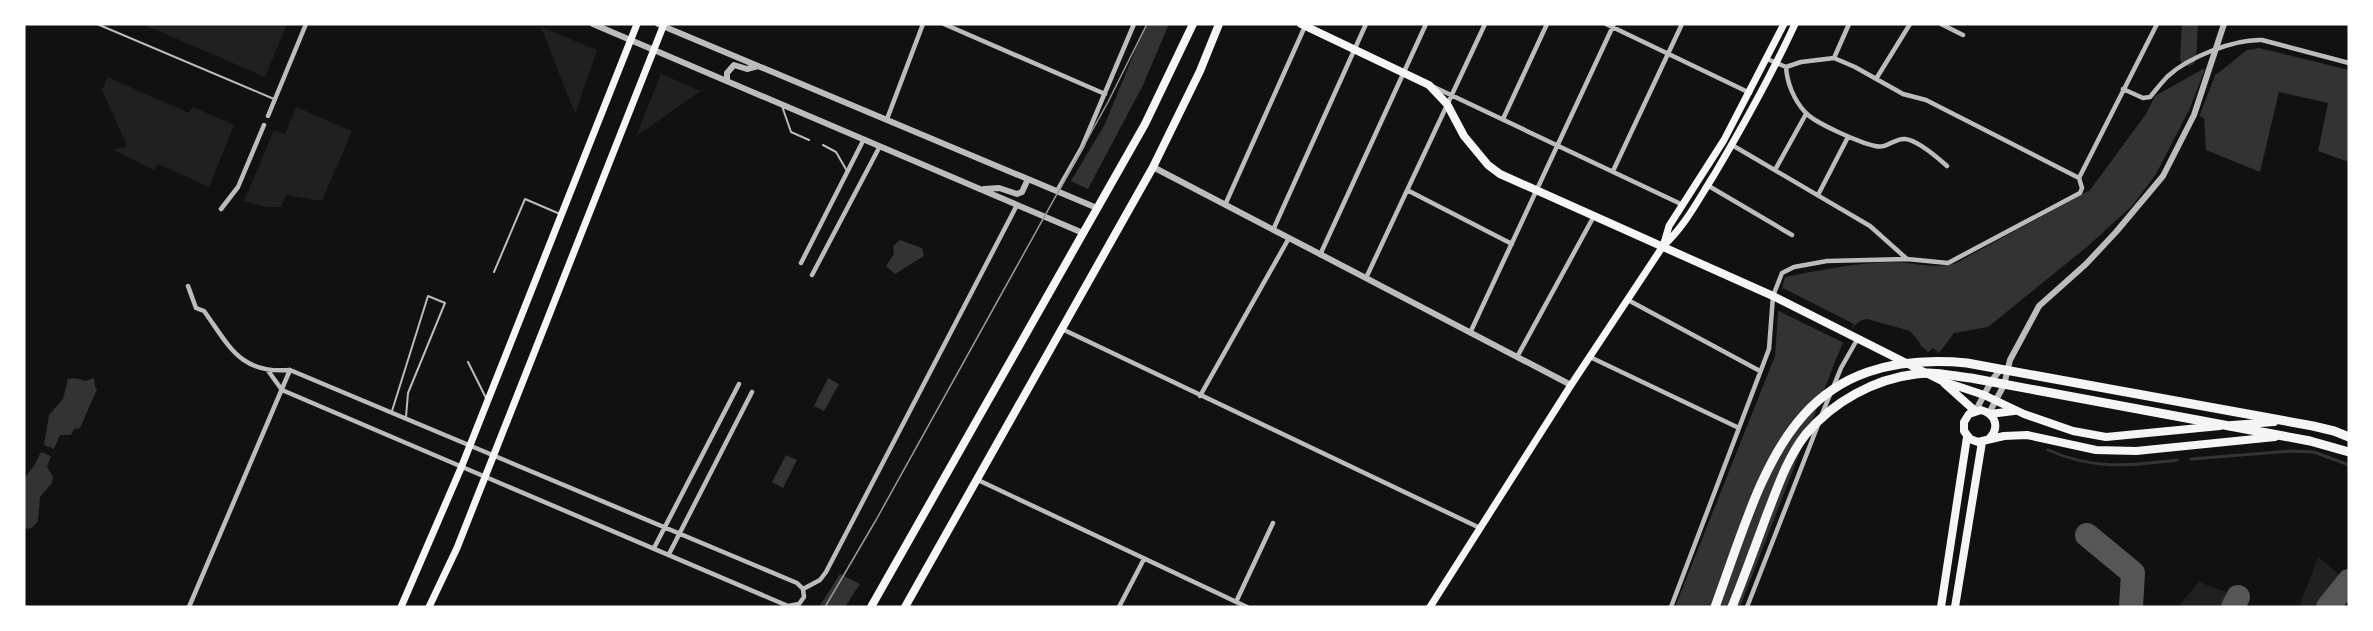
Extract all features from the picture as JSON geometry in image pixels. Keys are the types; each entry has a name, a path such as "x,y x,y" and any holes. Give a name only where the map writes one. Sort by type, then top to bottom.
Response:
{"highway":[{"path":"871,607 1145,124 1193,24"},
{"path":"905,607 1153,167 1200,71 1219,24"},
{"path":"1715,607 1761,483 1778,448 1799,420 1826,395 1861,374 1879,367 1917,361 1967,363 2313,426 2349,436"},
{"path":"1732,607 1791,457 1806,435 1830,410 1866,388 1885,381 1917,374 1971,378 2310,441 2349,451"}],"main road":[{"path":"401,607 470,447 637,24"},
{"path":"1663,246 1669,226 1724,140 1784,24"},
{"path":"1430,607 1571,385 1663,246 1678,232 1732,144 1777,63 1795,24"},
{"path":"429,607 457,548 662,25"},
{"path":"1304,25 1429,85 1447,104 1464,136 1488,165 1500,174 1775,297 1942,381 1984,396 2014,411 2073,431 2106,437 2283,421 2316,425 2349,436"},
{"path":"1942,381 1975,410 1990,413 2014,411"},
{"path":"1975,410 1966,416 1964,422 1967,437 1974,441 2027,435 2096,450 2128,452 2280,436 2315,439 2349,451"},
{"path":"1955,607 1985,441 1994,434 1996,427 1990,413"},
{"path":"1941,607 1967,437"}],"street":[{"path":"268,116 306,24"},
{"path":"593,24 1083,233"},
{"path":"887,119 923,24"},
{"path":"944,24 1105,94"},
{"path":"1057,191 1082,147 1134,24"},
{"path":"1273,230 1366,24"},
{"path":"1320,255 1426,24"},
{"path":"1366,278 1485,24"},
{"path":"1503,119 1547,24"},
{"path":"1606,24 1613,25 1750,93"},
{"path":"1613,171 1682,24"},
{"path":"1834,58 1849,24"},
{"path":"1876,79 1910,24"},
{"path":"1941,24 1963,35"},
{"path":"1671,607 1769,349 1775,297 1782,273 1794,267 1827,261 1907,259 1948,263 2080,193 2082,188 2080,180 2157,24"},
{"path":"1975,410 1992,380 2010,360 2039,306 2086,264 2163,176 2182,142 2193,115 2210,71 2224,24"},
{"path":"662,25 1097,208"},
{"path":"1225,205 1304,25"},
{"path":"1470,333 1613,25"},
{"path":"2123,89 2142,98 2150,97 2169,75 2217,49 2248,40 2262,40 2349,63"},
{"path":"1767,59 1786,67 1801,62 1834,58 1903,94 1926,100 2080,180"},
{"path":"727,80 727,73 734,65 747,69 759,66"},
{"path":"1786,67 1786,76 1793,95 1806,114 1848,137 1876,147 1887,147 1897,140 1907,139 1931,152 1947,166"},
{"path":"1429,85 1683,205"},
{"path":"1775,170 1806,114"},
{"path":"221,209 238,187 264,125"},
{"path":"1818,195 1848,137"},
{"path":"801,263 864,139"},
{"path":"1732,144 1870,226 1907,259"},
{"path":"812,275 880,146"},
{"path":"1153,167 1571,385"},
{"path":"980,189 999,188 1017,194 1022,192 1028,179"},
{"path":"1707,185 1792,235"},
{"path":"1407,190 1512,244"},
{"path":"803,589 820,580 826,572 1017,205"},
{"path":"1517,357 1594,216"},
{"path":"1200,396 1289,238"},
{"path":"188,286 196,308 204,311 238,358 269,372 290,370 797,583 803,589 802,601 794,606 788,606 484,478 282,390 269,372"},
{"path":"1628,300 1760,371"},
{"path":"1062,329 1480,528"},
{"path":"1748,607 1833,387 1858,338"},
{"path":"1590,357 1739,428"},
{"path":"1990,413 2004,385 2010,360"},
{"path":"189,607 290,370"},
{"path":"654,548 738,384"},
{"path":"669,554 752,392"},
{"path":"978,480 1247,607"},
{"path":"1236,602 1273,523"},
{"path":"1119,607 1144,559"}],"lane":[{"path":"97,24 275,99"},
{"path":"782,104 792,132 809,140"},
{"path":"824,146 836,152 847,172"},
{"path":"494,272 525,199 560,215"},
{"path":"391,413 428,296 445,303 408,393 406,420"},
{"path":"468,362 487,402"}],"shaded area":[{"path":"142,24 287,24 265,77"},
{"path":"1146,24 1169,24 1143,85 1088,189 1071,181 1105,124"},
{"path":"541,27 597,50 575,114"},
{"path":"2259,48 2349,70 2349,162 2318,151 2328,103 2279,92 2260,172 2206,150 2204,118 2188,112 2156,174 2133,205 2088,246 1988,327 1954,333 1939,353 1933,348 1928,352 1910,331 1867,319 1860,321 1849,332 1840,349 1740,607 1675,607 1775,356 1779,300 1785,277 1838,267 1878,263 1899,262 1940,266 1956,263 2090,190 2146,114 2155,96 2203,69 2217,74 2247,50"},
{"path":"661,74 701,91 636,136"},
{"path":"107,77 189,113 193,107 234,125 209,187 158,164 154,170 113,150 127,146 102,90"},
{"path":"296,107 352,131 322,201 286,195 281,207 266,207 244,201 274,130 285,134"},
{"path":"900,240 922,248 924,256 895,274 886,266 894,254 893,246"},
{"path":"94,378 97,389 80,428 74,429 71,435 60,435 54,449 44,445 49,415 63,399 68,379 86,381"},
{"path":"828,378 839,384 824,411 814,406"},
{"path":"41,452 51,456 47,467 53,477 52,483 40,497 38,521 32,528 26,529 24,527 24,479"},
{"path":"786,455 797,460 783,488 772,482"},
{"path":"2318,557 2342,577 2319,607 2299,607"},
{"path":"840,574 860,584 845,607 819,607"},
{"path":"2199,582 2231,594 2225,607 2178,607"}],"pier":[{"path":"2205,69 2216,73 2199,117 2188,113"},
{"path":"1783,288 1854,324 1844,343 1775,309"}],"waterway":[{"path":"2188,58 2190,24"},
{"path":"2048,450 2096,464 2127,465 2177,460"},
{"path":"2191,459 2290,451 2314,452 2349,465"}],"taxiway":[{"path":"2087,535 2133,573 2131,607"},
{"path":"2328,607 2349,581"},
{"path":"2233,607 2238,597"}],"tram line":[{"path":"825,607 876,520 1108,102 1147,24"}]}
